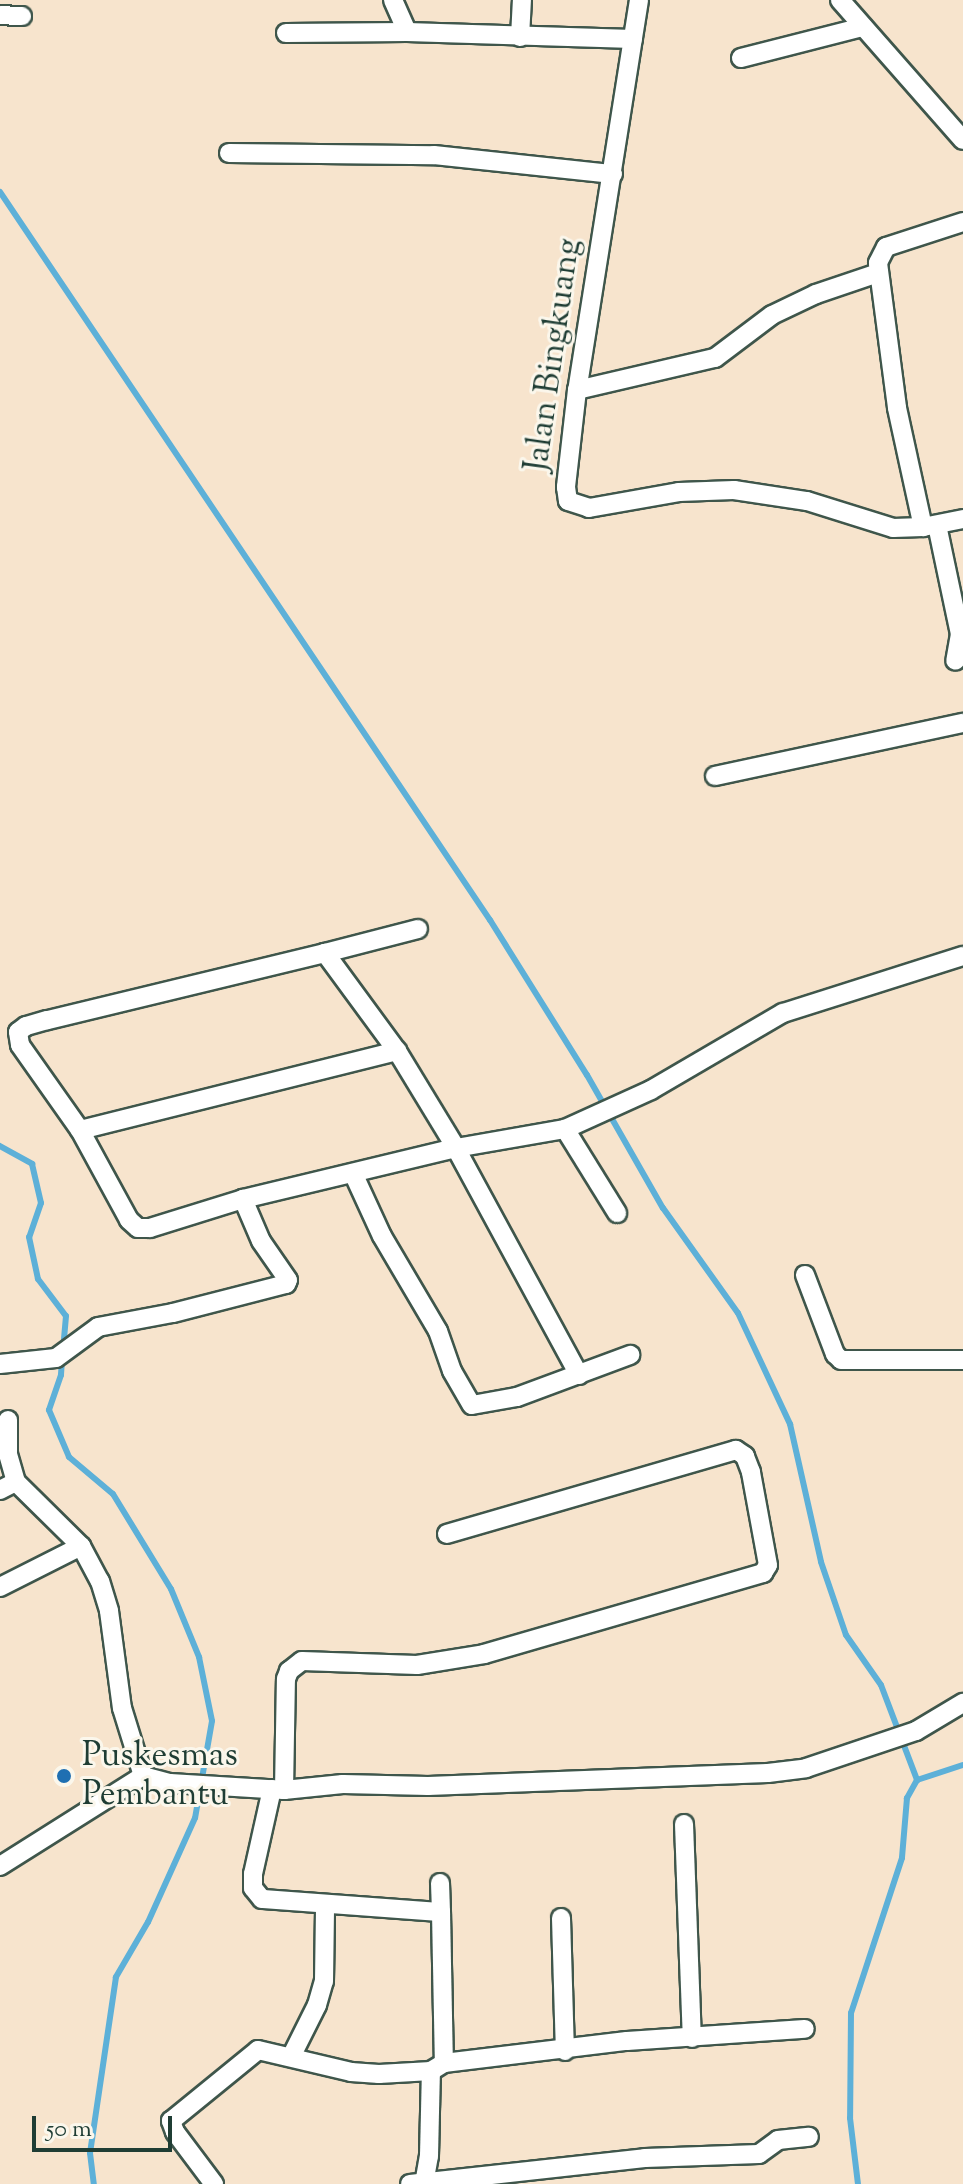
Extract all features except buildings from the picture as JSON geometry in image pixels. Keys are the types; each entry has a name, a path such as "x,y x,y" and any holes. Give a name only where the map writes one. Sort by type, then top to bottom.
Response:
{"street":[{"path":"393,0 407,32"},
{"path":"520,37 522,0"},
{"name":"Jalan Bingkuang","path":"639,0 577,390 566,495 568,501 579,507 679,492 734,490 807,501 893,528 930,526"},
{"path":"840,0 963,140"},
{"path":"0,15 22,16"},
{"path":"741,58 863,27"},
{"path":"286,33 407,32 633,39"},
{"path":"229,153 434,155 613,174"},
{"path":"955,661 960,634 897,408 878,257 886,247 963,222"},
{"path":"577,390 715,358 772,315 816,294 878,273"},
{"path":"930,526 963,519"},
{"path":"715,776 963,723"},
{"path":"418,929 20,1029 20,1045 80,1130 129,1220 138,1228 173,1223 243,1199 456,1148 573,1126 651,1090 783,1013 963,956"},
{"path":"325,953 397,1051 456,1148 579,1375"},
{"path":"80,1130 397,1051"},
{"path":"573,1126 617,1213"},
{"path":"353,1173 382,1236 438,1331 452,1371 472,1405 517,1397 630,1355"},
{"path":"0,1364 56,1358 98,1327 173,1313 286,1284 288,1280 261,1241 243,1199"},
{"path":"805,1275 835,1354 841,1360 963,1360"},
{"path":"8,1420 8,1486 81,1546 100,1581 109,1611 122,1708 143,1776"},
{"path":"441,1912 270,1902 253,1888 255,1865 278,1790 289,1671 302,1661 417,1665 484,1654 763,1573 768,1565 751,1472 745,1456 736,1450 447,1534"},
{"path":"0,1587 81,1546"},
{"path":"0,1866 143,1776 170,1783 278,1790 343,1784 428,1786 768,1773 806,1768 916,1731 963,1703"},
{"path":"684,1824 692,2038"},
{"path":"440,1883 437,2067 429,2156 420,2183 530,2178 645,2158 759,2154 778,2140 809,2137"},
{"path":"291,2057 317,2005 324,1981 325,1905"},
{"path":"561,1918 565,2051"},
{"path":"214,2184 172,2129 172,2119 255,2051 351,2072 437,2067 627,2041 805,2029"}],"waterway":[{"path":"0,192 490,920 587,1075 663,1208 738,1313 790,1424 821,1562 846,1635 881,1685 917,1780 907,1798 902,1858 851,2013 850,2118 858,2184"},
{"path":"0,1146 32,1164 41,1203 29,1237 38,1279 66,1316 63,1349"},
{"path":"62,1360 61,1375 49,1410 69,1457 113,1494 171,1589 199,1657 212,1721 195,1818 148,1922 116,1977 90,2153 94,2184"},
{"path":"917,1780 963,1765"}],"place":[{"name":"Puskesmas Pembantu","path":"64,1776"}]}
